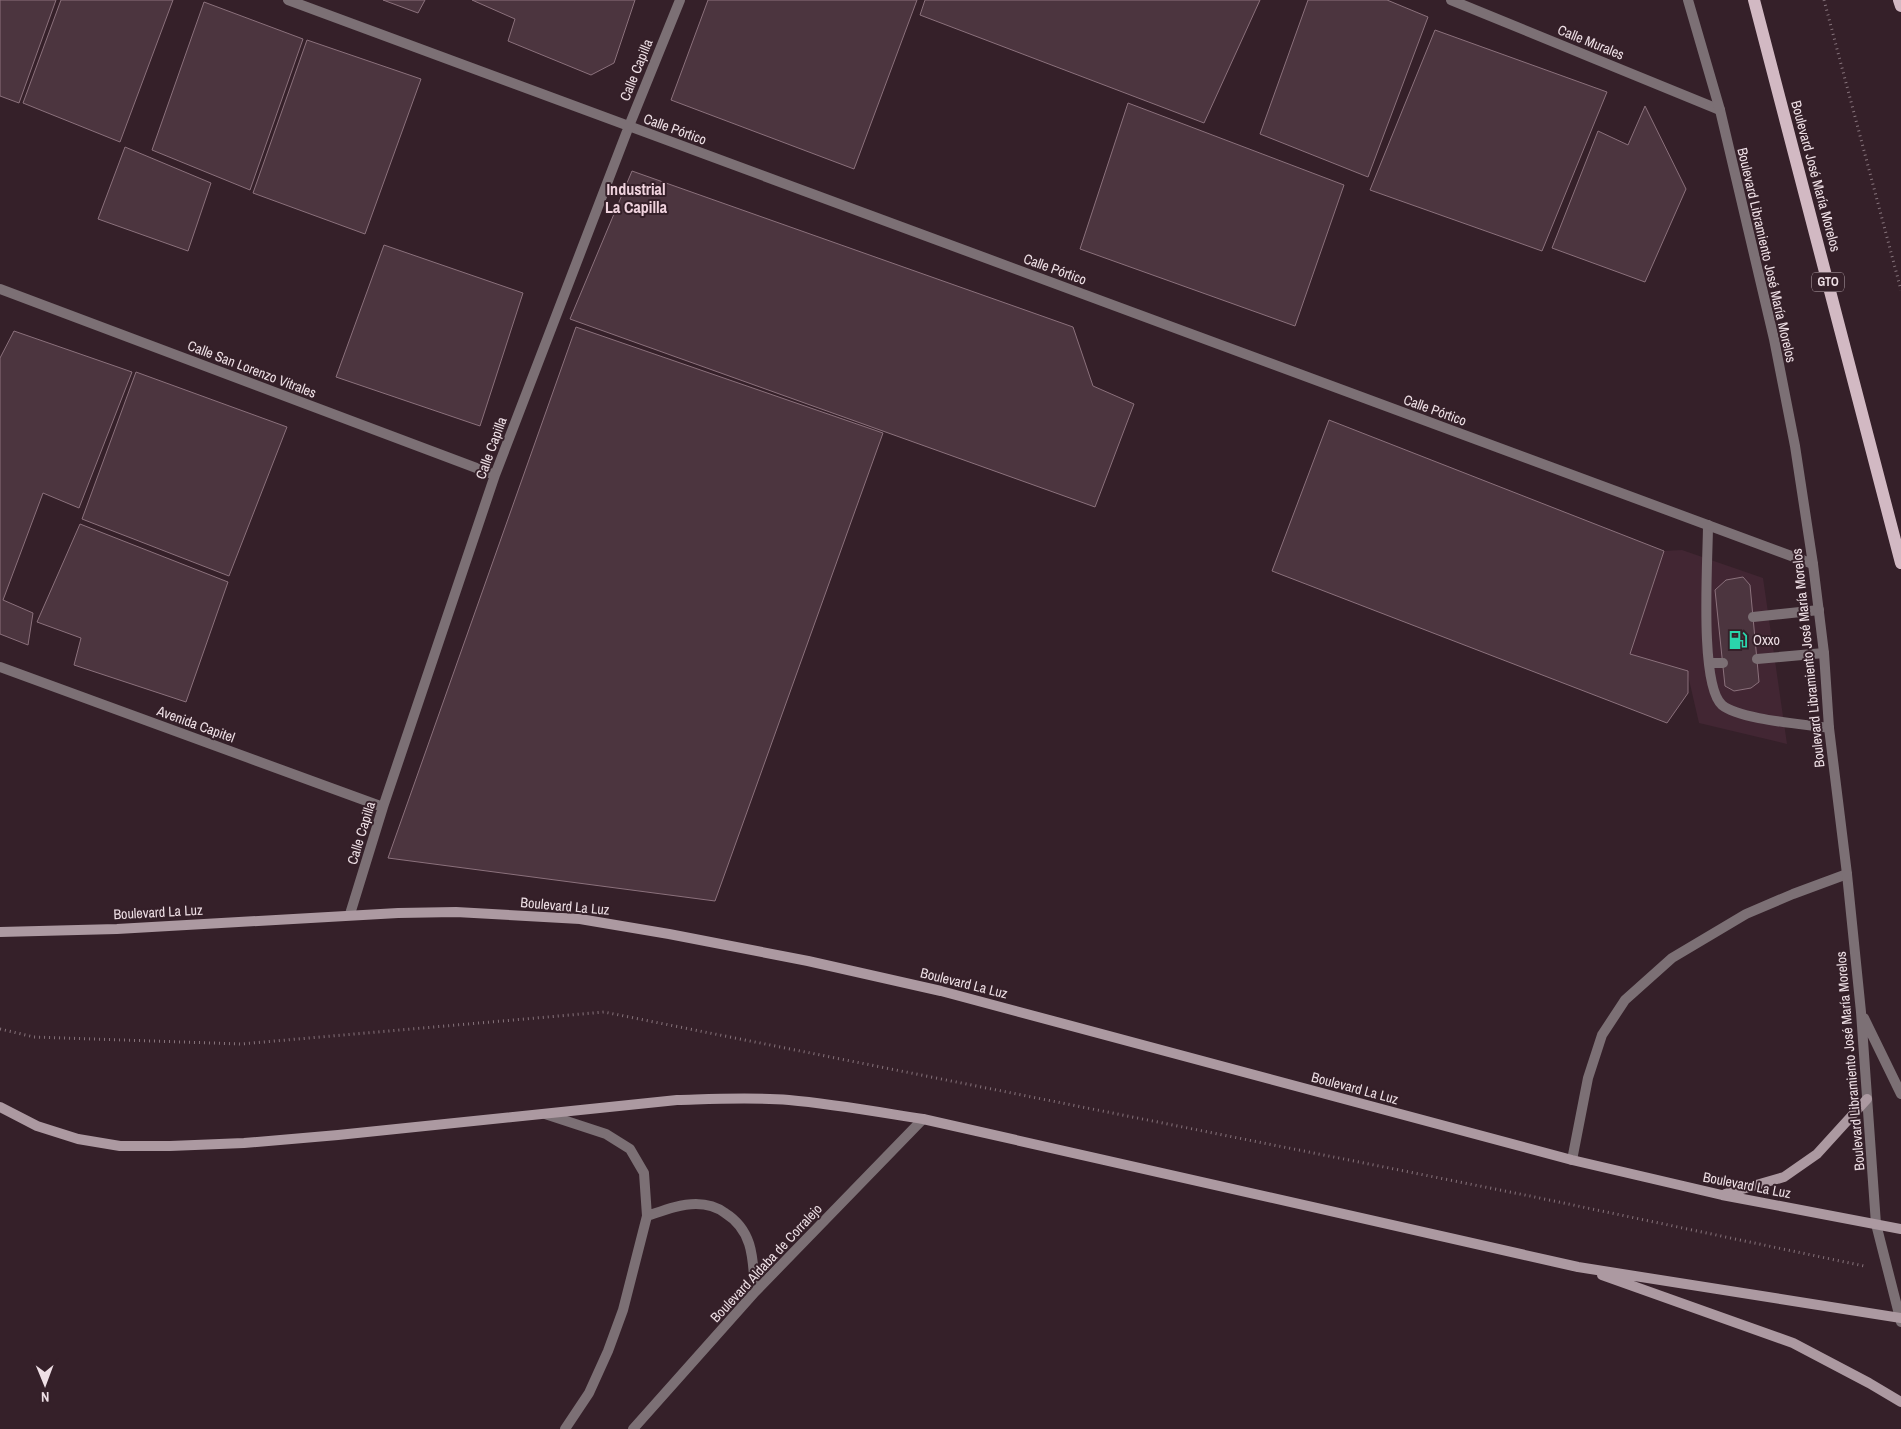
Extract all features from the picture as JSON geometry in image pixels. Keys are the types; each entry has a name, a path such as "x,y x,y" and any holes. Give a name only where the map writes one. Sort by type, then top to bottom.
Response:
{"main road":[{"name":"Boulevard José María Morelos","path":"1754,0 1901,564"},
{"path":"1899,0 1901,6"},
{"name":"Boulevard La Luz","path":"0,932 116,929 350,914 456,912 580,919 808,961 951,993 1572,1160 1722,1195 1901,1229"},
{"path":"0,1107 37,1126 78,1138 120,1146 244,1143 677,1100 724,1098 797,1101 854,1108 923,1120 1578,1267 1900,1319"},
{"path":"1722,1195 1784,1177 1817,1154 1868,1099"},
{"path":"1578,1267 1793,1344 1869,1383 1901,1402"}],"street":[{"name":"Calle Pórtico","path":"288,0 1813,564"},
{"name":"Calle Capilla","path":"350,914 383,807 495,475 628,126 680,0"},
{"name":"Calle Murales","path":"1451,0 1720,110"},
{"name":"Boulevard Libramiento José María Morelos","path":"1688,0 1720,110 1774,339 1795,446 1824,653 1829,728 1847,874 1861,1012 1876,1224 1900,1319"},
{"name":"Calle San Lorenzo Vitrales","path":"0,289 495,475"},
{"path":"1708,525 1706,620 1714,694 1722,705 1747,715 1829,728"},
{"path":"1753,617 1819,610"},
{"path":"1706,620 1718,620"},
{"path":"1757,659 1824,653"},
{"path":"1710,663 1723,663"},
{"name":"Avenida Capitel","path":"0,667 383,807"},
{"path":"1572,1160 1588,1078 1602,1035 1625,1000 1672,958 1746,914 1847,874"},
{"path":"1861,1012 1901,1094"},
{"path":"544,1113 606,1134 630,1149 644,1173 647,1216 617,1326 589,1393 565,1429"},
{"name":"Boulevard Aldaba de Corralejo","path":"633,1429 755,1292 923,1120"},
{"path":"647,1216 676,1207 695,1204 718,1208 735,1219 747,1234 753,1258 755,1292"}],"path":[{"path":"1824,0 1901,290"}],"shaded area":[{"path":"1682,550 1763,578 1787,744 1699,723 1687,671 1630,654 1664,551"}],"building":[{"path":"0,0 56,0 19,103 0,96"},
{"path":"61,0 173,0 120,142 23,103"},
{"path":"383,0 425,0 418,13"},
{"path":"472,0 635,0 614,63 591,75 508,41 515,19"},
{"path":"708,0 917,0 854,169 671,100"},
{"path":"925,0 1260,0 1204,123 920,15"},
{"path":"1308,0 1387,0 1428,17 1368,177 1260,134"},
{"path":"204,2 303,39 250,190 152,150"},
{"path":"1435,30 1607,92 1542,251 1370,190"},
{"path":"307,40 421,79 365,234 253,193"},
{"path":"1128,103 1344,185 1295,326 1080,249"},
{"path":"1645,106 1686,189 1645,282 1552,248 1598,131 1628,145"},
{"path":"125,147 211,183 188,251 98,219"},
{"path":"632,171 1073,327 1093,386 1134,404 1095,507 570,319"},
{"path":"384,245 523,293 480,426 336,377"},
{"path":"576,327 883,433 715,901 388,858"},
{"path":"14,331 132,372 79,508 43,493 3,600 33,613 28,645 0,634 0,358"},
{"path":"136,372 287,427 229,576 82,519"},
{"path":"1329,420 1664,551 1630,654 1688,671 1688,693 1667,723 1272,571"},
{"path":"80,524 228,582 186,702 74,665 81,638 37,622"},
{"name":"Oxxo","path":"1743,577 1750,585 1759,682 1751,688 1734,691 1725,686 1715,590 1726,580"}],"place":[{"name":"Oxxo","path":"1738,640"}],"district":[{"name":"Industrial La Capilla","path":"636,198"}]}
